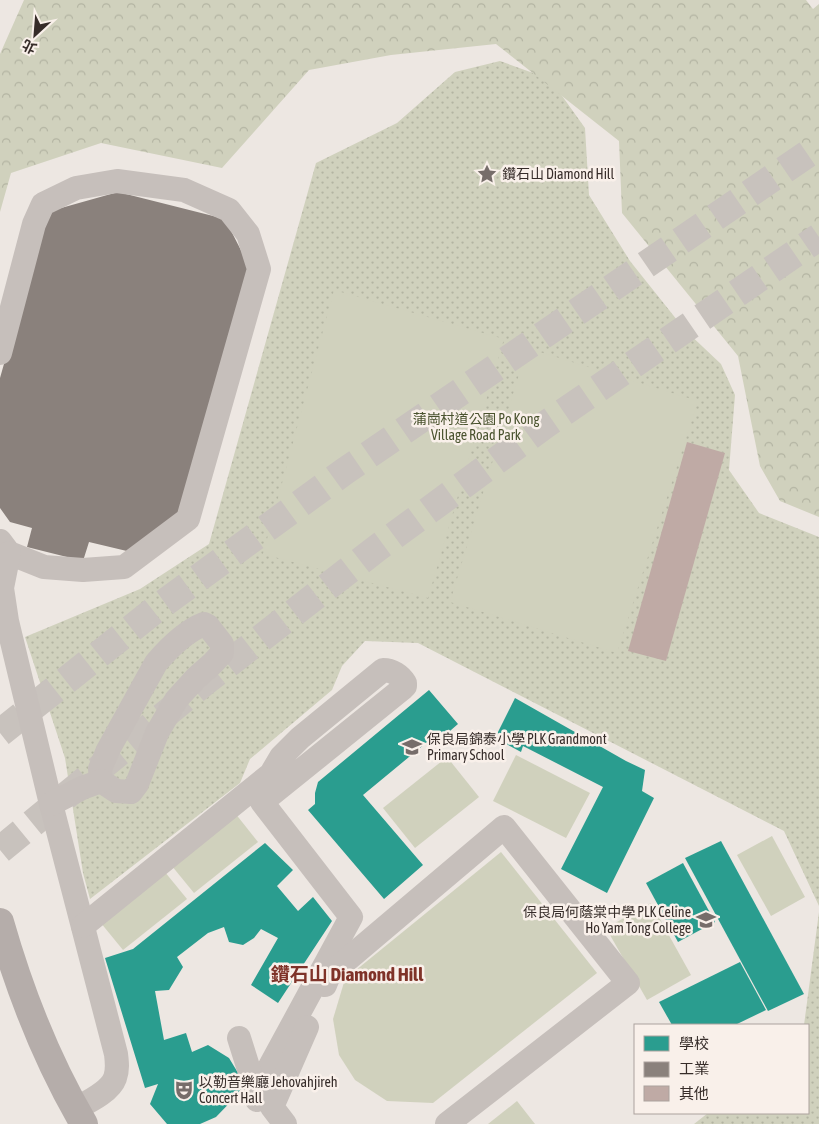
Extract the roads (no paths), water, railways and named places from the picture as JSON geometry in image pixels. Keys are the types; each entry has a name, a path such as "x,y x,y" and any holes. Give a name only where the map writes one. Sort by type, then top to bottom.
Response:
{"main road":[{"path":"0,922 4,951 64,1089 80,1116"}],"lane":[{"path":"0,353 34,224 43,204 76,188 117,181 184,190 228,210 248,234 260,269 188,519 124,567 83,570 44,567 5,547 2,588 7,621 51,804 116,1054 117,1067 115,1079 105,1091 93,1099 80,1116"},
{"path":"51,804 82,788 101,782 116,791 131,792 137,784 157,733 176,700 222,653 222,644 208,626 204,624 194,628 156,663 108,750 100,769 101,782"},
{"path":"83,926 271,774 282,757 300,738 383,670 393,672 404,680 405,686 402,689 255,808 351,917 256,1092"},
{"path":"276,766 303,769"},
{"path":"285,1124 272,1107 329,975 504,827 628,983 447,1124"},
{"path":"239,1038 256,1092 257,1112 266,1124"}],"tunnel":[{"path":"0,733 156,609 345,471 819,146"},
{"path":"0,850 206,681 376,549 545,425 819,237"}],"place":[{"name":"鑽石山 Diamond Hill","path":"487,174"},
{"name":"保良局錦泰小學 PLK Grandmont Primary School","path":"412,747"},
{"name":"保良局何蔭棠中學 PLK Celine Ho Yam Tong College","path":"706,920"},
{"name":"以勒音樂廳 Jehovahjireh Concert Hall","path":"184,1090"}],"district":[{"name":"鑽石山 Diamond Hill","path":"347,974"}],"park label":[{"name":"蒲崗村道公園 Po Kong Village Road Park","path":"476,428"}]}
